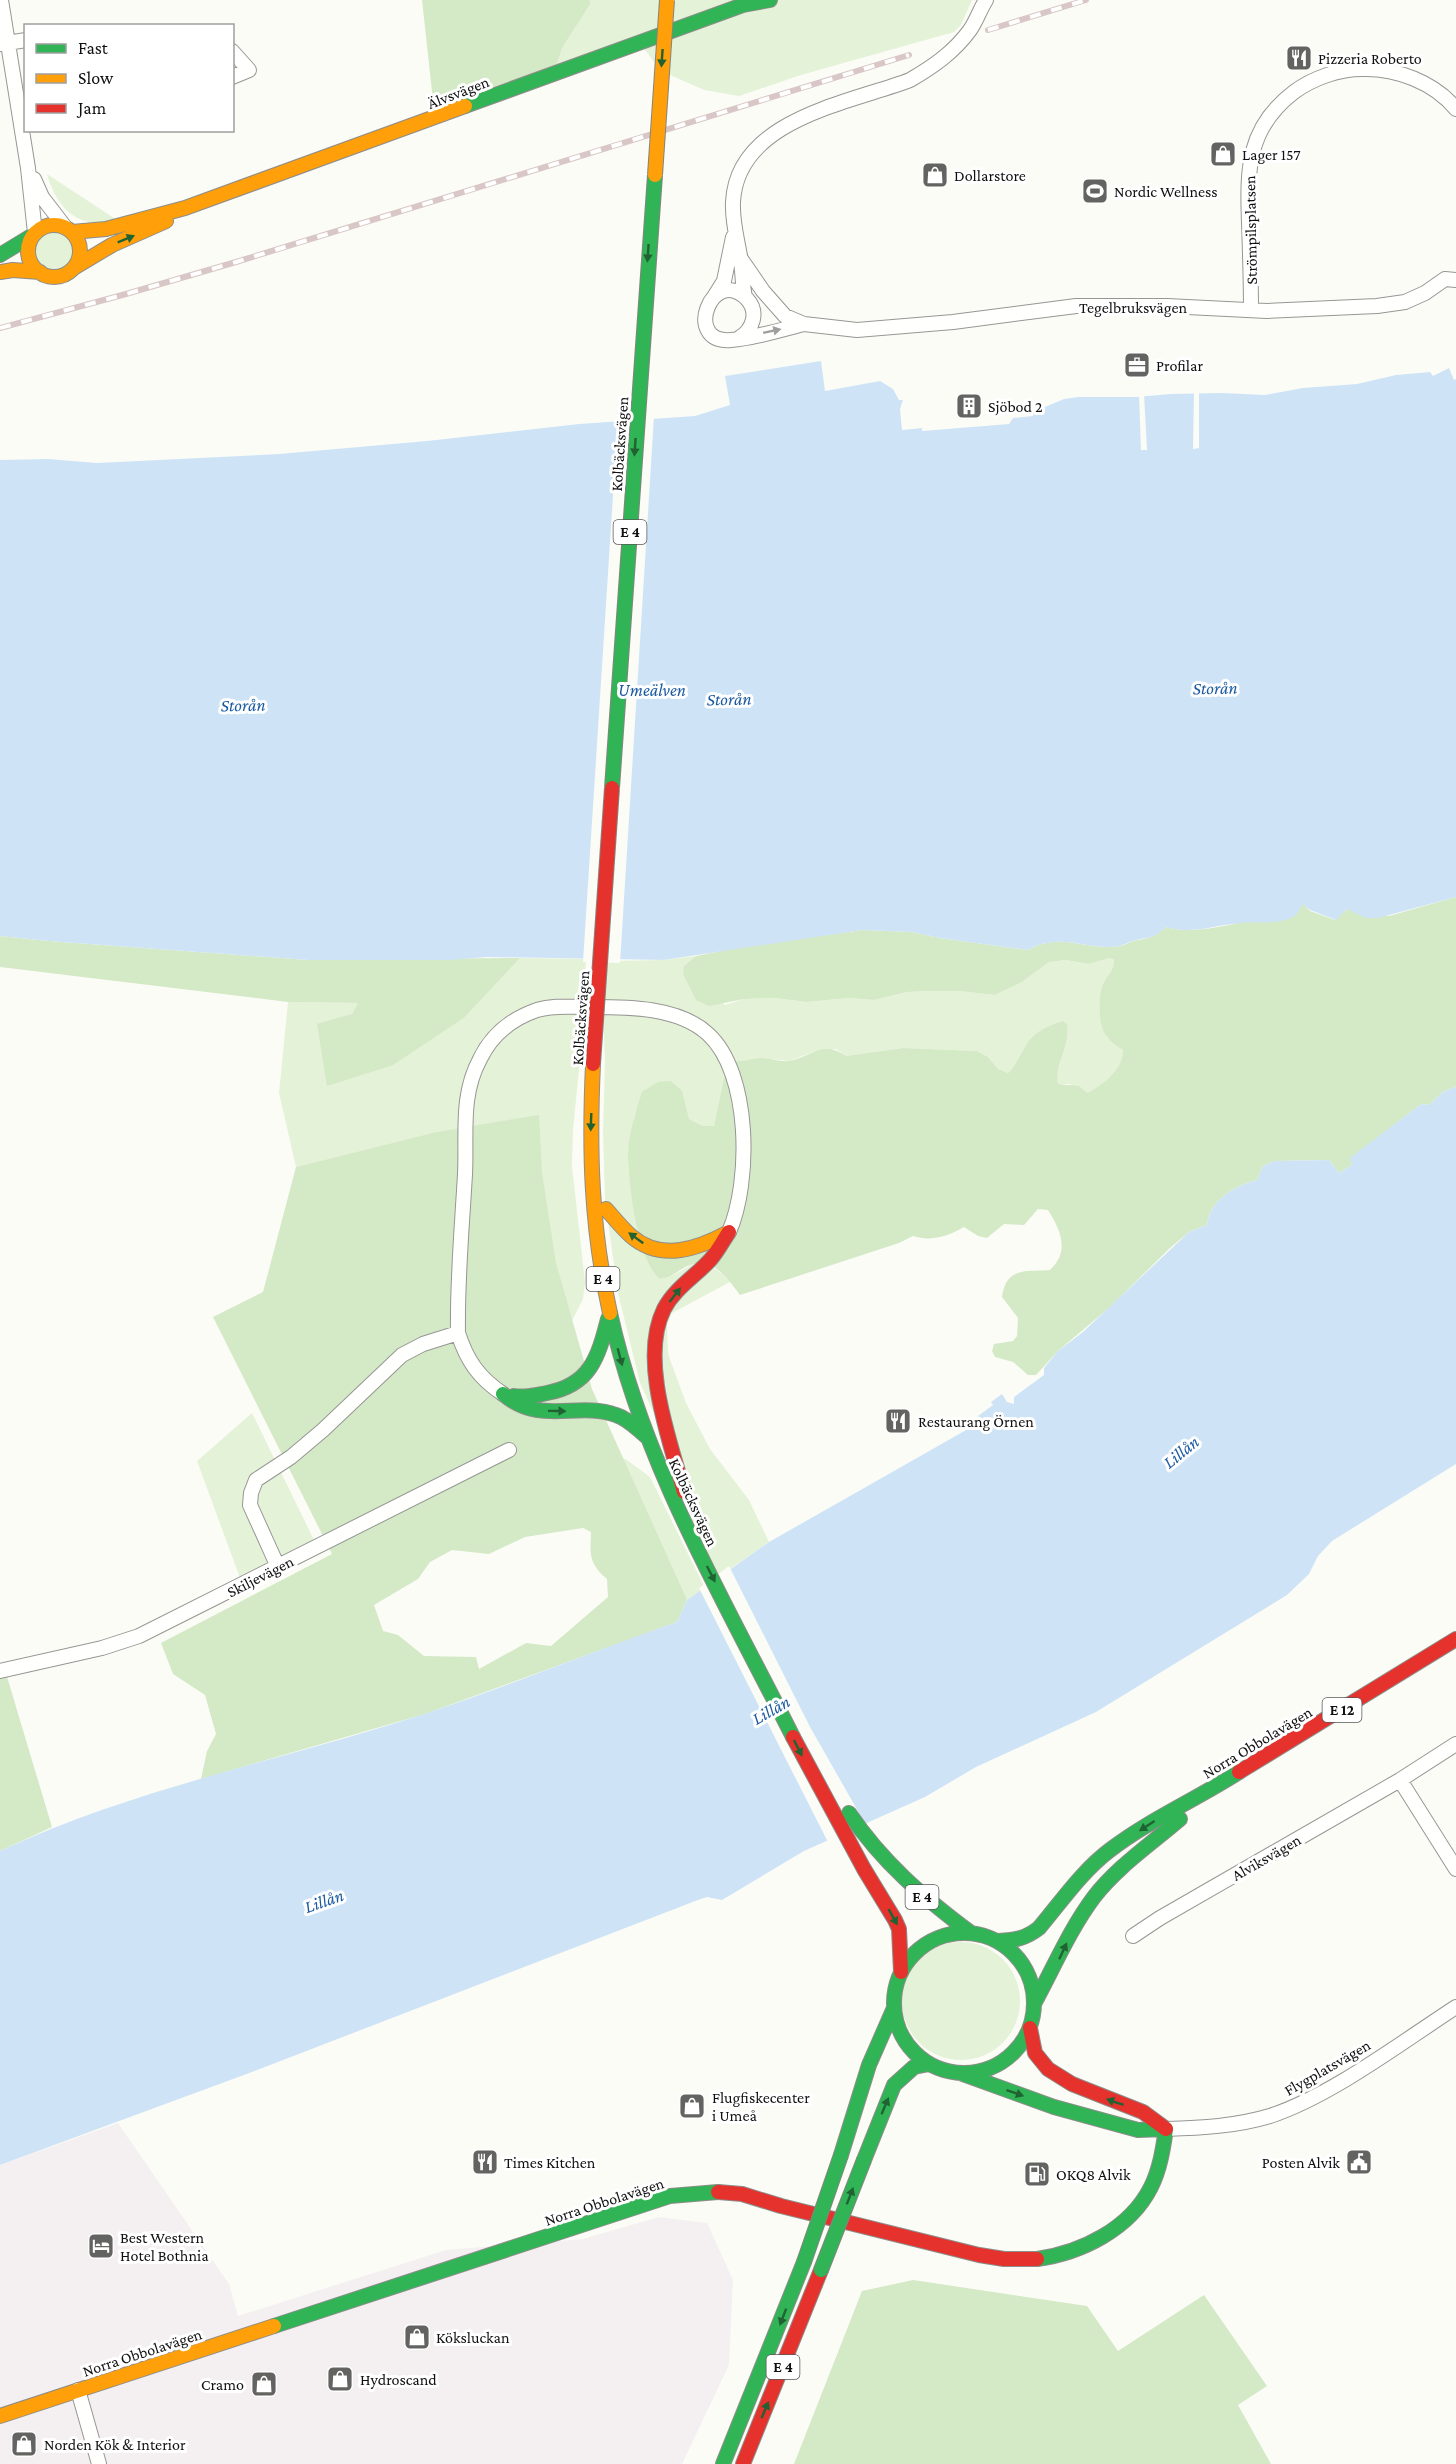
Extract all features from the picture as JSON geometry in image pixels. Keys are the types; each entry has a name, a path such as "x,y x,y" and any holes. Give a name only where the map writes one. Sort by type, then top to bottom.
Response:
{"main road":[{"name":"Kolbäcksvägen","path":"667,0 599,1063 606,1209 618,1293 640,1383 684,1492 689,1519 806,1763 899,1929 901,1972"},
{"name":"Kolbäcksvägen","path":"678,0 599,1063 591,1133 592,1200 609,1312 627,1383 666,1484 738,1599"},
{"name":"Älvsvägen","path":"68,230 106,229 185,208 746,2 762,3 770,0"},
{"name":"Älvsvägen","path":"75,267 118,242 161,225 185,208"},
{"path":"0,255 42,228 54,225 68,230 80,245 75,267 67,273 49,276 40,272 13,270 0,272"},
{"path":"34,234 30,243 30,259 40,272"},
{"path":"606,1209 638,1242 665,1251 687,1251 704,1245 732,1226"},
{"path":"684,1492 659,1396 657,1331 664,1310 676,1291 712,1258 732,1226"},
{"path":"503,1394 520,1397 553,1393 577,1385 589,1371 600,1351 609,1312"},
{"path":"503,1394 516,1405 529,1410 590,1410 628,1420 649,1439"},
{"name":"Norra Obbolavägen","path":"998,1941 1019,1940 1029,1936 1039,1928 1089,1869 1110,1851 1162,1816 1198,1798 1456,1639"},
{"name":"E 4","path":"818,1754 845,1806 879,1855 927,1901 970,1932 998,1941 1011,1950 1027,1971 1035,2002 1030,2028 1020,2046 1000,2064 974,2073 960,2073 929,2064 913,2052 903,2038 897,2023 894,2008 895,1989 901,1972 921,1947 937,1938 953,1933 970,1932"},
{"name":"Norra Obbolavägen","path":"1035,2002 1082,1915 1095,1896 1111,1878 1175,1824 1198,1798"},
{"name":"E 4","path":"723,2464 804,2262 869,2065 894,2008"},
{"path":"1030,2028 1035,2051 1040,2061 1049,2069 1100,2096 1142,2111 1166,2129"},
{"name":"E 4","path":"743,2464 894,2085 914,2067 929,2064"},
{"name":"Flygplatsvägen","path":"960,2073 1053,2107 1138,2130 1166,2129"},
{"name":"Norra Obbolavägen","path":"0,2416 670,2196 730,2192 960,2252 1002,2260 1047,2258 1086,2246 1115,2228 1141,2205 1150,2193 1157,2175 1166,2129"}],"street":[{"path":"1,0 4,43 28,168 34,234"},
{"path":"734,232 724,280 706,309 707,326 719,338 729,340 739,338 748,331 753,322 741,277 741,258 734,232 733,201 745,165 769,136 800,118 910,80 927,70 950,53 976,21 984,2"},
{"path":"4,43 24,40"},
{"path":"234,53 249,70 234,76"},
{"name":"Strömpilsplatsen","path":"1251,310 1248,168 1258,136 1276,108 1301,87 1328,75 1371,69 1397,73 1424,84 1445,98 1456,109"},
{"path":"28,168 42,197 68,230"},
{"name":"Tegelbruksvägen","path":"741,258 763,291 785,316 804,324 857,330 963,321 1076,306 1167,306 1251,310 1355,308 1398,303 1425,293 1450,279"},
{"path":"1450,279 1456,268"},
{"path":"714,297 729,291 748,302 785,316"},
{"name":"Tegelbruksvägen","path":"739,338 804,324"},
{"path":"503,1394 474,1371 463,1349 458,1333 457,1302 465,1171 465,1112 472,1076 480,1057 503,1027 524,1015 556,1006 611,1006 677,1016 699,1026 709,1034 725,1054 740,1109 745,1146 732,1226"},
{"path":"278,1567 253,1517 250,1505 251,1493 256,1480 291,1457 323,1430 402,1355 423,1344 458,1333"},
{"name":"Skiljevägen","path":"0,1671 102,1648 139,1636 509,1450"},
{"name":"Alviksvägen","path":"1133,1936 1160,1918 1400,1780 1456,1744"},
{"path":"1400,1780 1456,1869"},
{"name":"Flygplatsvägen","path":"1166,2129 1243,2122 1300,2104 1354,2073 1456,2007"},
{"path":"78,2390 99,2464"}],"shaded area":[{"path":"118,2123 229,2284 238,2316 446,2250 583,2239 659,2217 707,2223 733,2280 729,2365 682,2464 0,2464 0,2165"}],"green space":[{"path":"422,0 589,0 591,3 562,48 554,74 435,119"},
{"path":"589,0 972,0 961,25 954,32 801,75 739,96 704,90 661,71 639,42 554,74 562,48 591,3"},
{"path":"47,174 117,220 92,223 73,215 61,204"},
{"path":"54,225 64,227 72,233 78,241 80,251 78,261 72,269 64,275 54,277 44,275 36,269 30,261 28,251 30,241 36,233 44,227"},
{"path":"1456,897 1456,1087 1444,1091 1429,1105 1421,1104 1351,1158 1352,1165 1339,1173 1329,1160 1274,1161 1263,1166 1257,1180 1224,1195 1213,1208 1207,1225 1189,1232 1170,1248 1110,1307 1058,1351 1036,1375 1028,1375 1013,1362 995,1357 992,1351 994,1344 1013,1341 1017,1336 1018,1318 1002,1297 1008,1280 1013,1275 1026,1271 1050,1270 1060,1256 1062,1248 1060,1233 1048,1210 1038,1209 1024,1225 1004,1224 987,1238 978,1236 964,1227 939,1237 913,1236 899,1243 740,1295 722,1274 708,1264 692,1264 669,1277 660,1279 652,1270 646,1257 632,1202 628,1147 642,1092 658,1082 671,1081 682,1091 689,1119 703,1126 714,1126 728,1060 742,1061 761,1058 789,1061 824,1049 838,1051 846,1056 903,1048 977,1051 988,1057 998,1069 1008,1073 1027,1043 1035,1035 1062,1021 1067,1024 1067,1033 1058,1069 1058,1084 1079,1086 1087,1093 1100,1086 1111,1076 1122,1057 1123,1050 1105,1034 1100,1016 1102,987 1114,963 1114,960 1110,958 1088,964 1066,960 1049,962 1022,982 995,995 959,991 929,991 907,992 874,1000 849,998 807,1002 774,998 744,999 709,1006 696,1000 683,974 684,966 696,956 862,930 912,932 1028,950 1052,942 1108,947 1149,937 1166,927 1198,930 1234,924 1302,903 1310,911 1335,920 1347,909 1389,916"},
{"path":"0,936 308,960 520,958 465,1017 393,1065 327,1086 317,1024 352,1014 358,1003 288,1002 0,967"},
{"path":"696,956 684,966 725,1005 744,999 774,998 807,1002 849,998 874,1000 907,992 929,991 959,991 995,995 1022,982 1049,962 1066,960 1088,964 1110,958 1114,960 1115,965 1103,983 1106,1037 1124,1050 1117,1070 1100,1086 1087,1093 1069,1084 1058,1084 1056,1073 1060,1063 1062,1021 1045,1028 1036,1035 1008,1073 998,1069 988,1057 977,1051 903,1048 846,1056 836,1049 813,1052 789,1061 760,1058 742,1062 729,1060 714,1126 703,1126 689,1119 685,1105 635,1113 628,1150 630,1184 641,1240 653,1270 660,1279 697,1262 716,1269 730,1282 672,1313 667,1325 668,1354 686,1403 710,1449 749,1500 769,1542 714,1580 684,1522 700,1513 640,1383 618,1293 605,1200 603,1132 605,1063 601,961 664,960"},
{"path":"520,958 586,959 572,1166 585,1282 583,1299 549,1366 577,1435 627,1460 650,1477 705,1588 687,1600 551,1434 538,1116 436,1132 296,1167 279,1093 288,1002 358,1003 352,1014 465,1017"},
{"path":"539,1115 542,1173 556,1263 592,1389 687,1600 677,1622 425,1714 201,1779 207,1751 216,1734 205,1695 173,1674 161,1643 332,1554 213,1317 263,1292 296,1167 436,1132","holes":["583,1528 591,1532 592,1558 607,1579 608,1597 551,1646 526,1643 479,1669 476,1657 424,1656 398,1635 383,1631 374,1605 418,1579 430,1562 452,1550 489,1554 525,1537"]},
{"path":"252,1413 314,1540 240,1578 197,1461"},
{"path":"0,1668 5,1670 52,1827 0,1851"},
{"path":"961,1942 984,1946 1003,1959 1016,1978 1020,2001 1016,2024 1003,2043 984,2056 961,2060 938,2056 919,2043 906,2024 902,2001 906,1978 919,1959 938,1946"},
{"path":"913,2280 1087,2306 1118,2351 1204,2295 1267,2386 1238,2405 1271,2464 794,2464 862,2291"}],"water":[{"name":"Umeälven","path":"821,361 825,391 880,381 893,389 899,400 903,400 900,409 902,430 922,428 922,431 1009,424 1013,418 1033,416 1033,412 1064,399 1078,397 1222,393 1265,395 1303,388 1357,384 1396,375 1430,372 1433,376 1449,368 1454,380 1456,379 1456,897 1378,918 1366,918 1347,909 1336,920 1310,910 1302,904 1295,915 1285,920 1240,923 1194,930 1166,927 1151,937 1109,947 1052,942 1028,950 912,932 862,930 664,960 487,957 451,960 308,960 0,936 0,460 48,459 97,463 279,454 579,424 695,416 730,405 725,376"},
{"name":"Lillån","path":"1456,1087 1456,1464 1332,1541 1318,1556 1309,1574 1287,1595 1096,1712 976,1767 925,1797 804,1851 722,1900 707,1897 698,1900 252,2072 0,2165 0,1851 103,1809 424,1714 677,1622 687,1600 769,1542 982,1421 978,1416 993,1405 991,1402 1002,1394 1007,1402 1014,1404 1014,1397 1044,1375 1044,1368 1058,1351 1083,1332 1189,1232 1207,1225 1213,1208 1224,1195 1257,1180 1263,1166 1274,1161 1329,1160 1339,1173 1352,1165 1350,1158 1421,1104 1429,1105 1444,1091"}],"pier":[{"path":"1194,391 1199,391 1199,448 1193,449"},
{"path":"1139,394 1144,394 1147,450 1141,450"},
{"path":"654,416 620,963 583,962 618,418"},
{"path":"729,1566 810,1727 867,1827 829,1844 699,1588"}],"railway":[{"path":"988,30 1086,0"},
{"path":"0,328 236,262 909,55"}],"traffic: fast":[{"path":"465,106 743,5 770,0"},
{"path":"612,788 655,175"},
{"path":"0,255 33,235"},
{"path":"610,1313 643,1424 664,1477 713,1582 793,1737"},
{"path":"514,1396 530,1396 562,1389 583,1376 596,1357 608,1319"},
{"path":"503,1394 517,1404 531,1409 587,1410 616,1415 629,1422 647,1437"},
{"path":"998,1941 1020,1938 1034,1932 1081,1877 1110,1850 1141,1829 1239,1772"},
{"path":"849,1813 875,1848 905,1878 971,1933"},
{"path":"1035,2002 1070,1935 1094,1897 1124,1866 1180,1819"},
{"path":"964,1933 991,1938 1014,1953 1029,1976 1034,2003 1029,2030 1014,2053 991,2068 964,2073 937,2068 914,2053 899,2030 894,2003 899,1976 914,1953 937,1938 964,1933"},
{"path":"841,2155 869,2065 894,2008"},
{"path":"864,2160 894,2085 914,2067 929,2064"},
{"path":"960,2073 1054,2107 1138,2130 1166,2129"},
{"path":"1037,2259 1087,2245 1117,2227 1131,2215 1142,2202 1154,2180 1161,2159 1166,2129"},
{"path":"804,2262 841,2155"},
{"path":"821,2270 864,2160"},
{"path":"274,2326 670,2196 718,2192"},
{"path":"723,2464 804,2262"}],"traffic: slow":[{"path":"655,175 667,0"},
{"path":"72,232 106,229 185,208 465,106"},
{"path":"75,267 112,245 166,221"},
{"path":"54,225 64,227 72,233 78,241 80,251 78,261 72,269 64,275 54,277 44,275 36,269 30,261 28,251 30,241 36,233 44,227 54,225"},
{"path":"0,272 13,270 40,272"},
{"path":"593,1064 591,1128 595,1219 610,1313"},
{"path":"606,1209 631,1236 654,1249 667,1251 691,1248 727,1233"},
{"path":"0,2416 274,2326"}],"traffic: jam":[{"path":"593,1064 612,788"},
{"path":"684,1492 659,1400 655,1352 657,1329 669,1302 680,1288 711,1259 729,1232"},
{"path":"1239,1772 1456,1639"},
{"path":"793,1737 864,1869 895,1920 899,1929 901,1972"},
{"path":"1030,2028 1035,2053 1048,2069 1072,2084 1143,2112 1166,2129"},
{"path":"718,2192 742,2194 781,2206 979,2255 1004,2259 1037,2259"},
{"path":"743,2464 821,2270"}],"place":[{"name":"Pizzeria Roberto","path":"1299,58"},
{"name":"Lager 157","path":"1223,154"},
{"name":"Dollarstore","path":"935,175"},
{"name":"Nordic Wellness","path":"1095,191"},
{"name":"Profilar","path":"1137,365"},
{"name":"Sjöbod 2","path":"969,406"},
{"name":"Restaurang Örnen","path":"898,1421"},
{"name":"Flugfiskecenter i Umeå","path":"692,2106"},
{"name":"Times Kitchen","path":"485,2162"},
{"name":"Posten Alvik","path":"1359,2162"},
{"name":"OKQ8 Alvik","path":"1037,2174"},
{"name":"Best Western Hotel Bothnia","path":"101,2246"},
{"name":"Köksluckan","path":"417,2337"},
{"name":"Hydroscand","path":"340,2379"},
{"name":"Cramo","path":"264,2384"},
{"name":"Norden Kök & Interior","path":"24,2444"}],"water label":[{"name":"Storån","path":"1215,688"},
{"name":"Storån","path":"729,699"},
{"name":"Storån","path":"243,705"}]}
